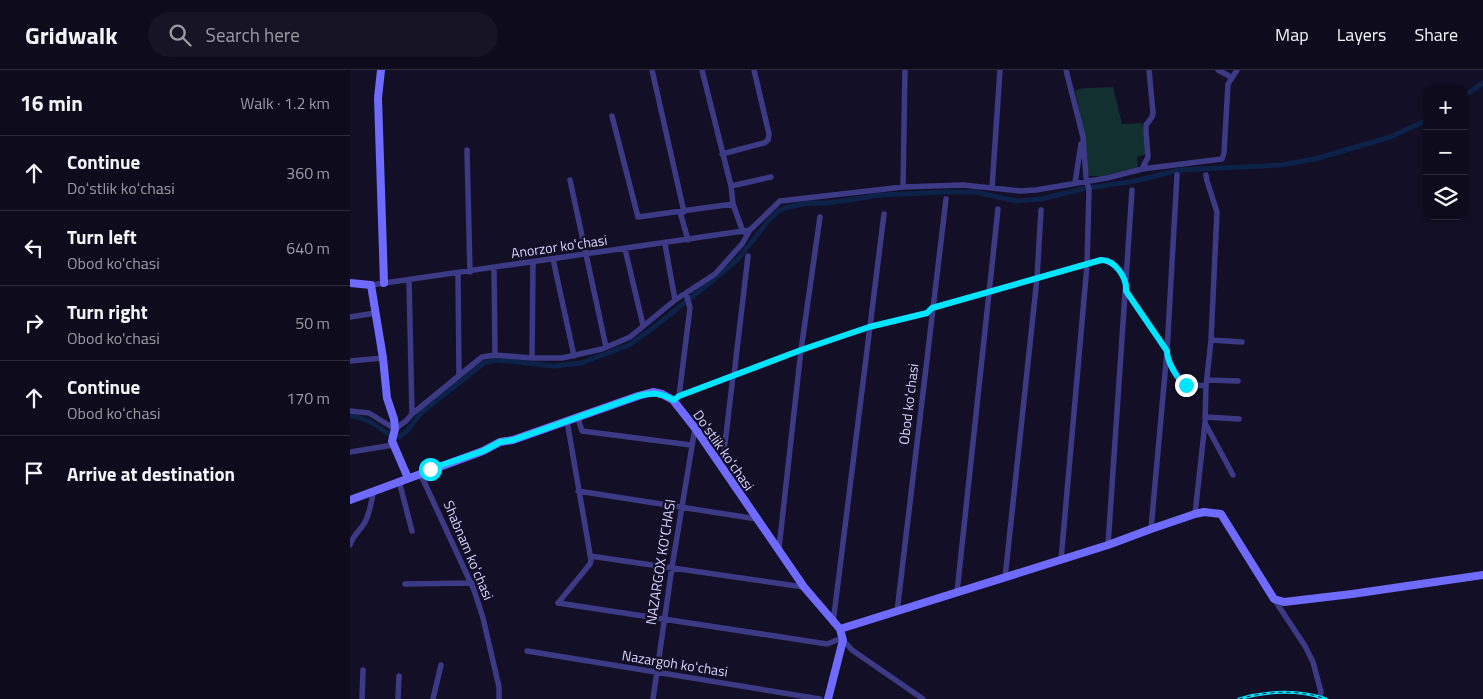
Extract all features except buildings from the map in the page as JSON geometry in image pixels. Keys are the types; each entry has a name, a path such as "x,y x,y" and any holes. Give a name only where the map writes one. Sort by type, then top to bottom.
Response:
{"street":[{"path":"381,70 378,98 384,283"},
{"path":"652,70 688,240"},
{"path":"702,70 731,186 733,204 743,232"},
{"path":"722,154 764,143 768,140 769,134 754,70"},
{"path":"903,187 905,70"},
{"path":"992,188 1000,70"},
{"path":"1061,560 1087,265 1088,185 1083,137 1066,70"},
{"path":"1142,169 1148,157 1146,125 1153,113 1149,70"},
{"path":"1218,70 1231,77"},
{"path":"394,431 482,356 562,358 606,347 630,337 675,300 715,274 742,244 750,230 780,201 903,187 963,185 1020,191 1075,183 1088,185 1142,169 1222,159 1224,153 1228,84 1237,70"},
{"path":"612,116 636,216 640,218 733,204"},
{"path":"1075,183 1083,137"},
{"path":"467,150 470,272"},
{"path":"1150,529 1167,355 1177,175"},
{"path":"1195,514 1211,340 1217,212 1206,175"},
{"path":"731,186 771,177"},
{"path":"570,180 606,347"},
{"path":"1108,545 1132,190"},
{"name":"Obod koʻchasi","path":"897,612 946,199"},
{"path":"957,592 998,209"},
{"path":"1005,578 1036,278 1041,210"},
{"path":"834,623 884,214"},
{"path":"779,548 801,350 820,217"},
{"name":"Anorzor koʻchasi","path":"371,286 750,230"},
{"path":"665,244 675,300"},
{"path":"625,249 643,325"},
{"path":"718,462 724,452 748,256"},
{"path":"554,260 574,356"},
{"path":"350,500 483,451 500,442 513,440 638,396 653,392 676,398 801,350 869,327 927,313 932,308 1101,260 1107,260 1117,267 1126,287 1183,384 1238,381"},
{"path":"532,358 533,262"},
{"path":"494,268 494,355"},
{"path":"458,273 459,374"},
{"path":"409,280 412,414"},
{"path":"350,283 371,286 383,358 387,398 394,419 393,443 408,478"},
{"path":"676,398 690,304 686,293"},
{"path":"350,317 375,313"},
{"path":"1211,340 1242,342"},
{"path":"350,361 383,358"},
{"name":"Doʻstlik koʻchasi","path":"676,398 804,587 840,629"},
{"path":"350,411 369,413 394,431"},
{"path":"578,418 582,430 691,445"},
{"path":"1205,420 1239,419"},
{"path":"1205,420 1233,475"},
{"path":"567,421 590,564 558,603 827,644 837,640 844,640"},
{"name":"NAZARGOX KO'CHASI","path":"653,699 681,508 695,428"},
{"path":"350,452 393,443"},
{"name":"Shabnam koʻchasi","path":"420,473 472,583 483,618 499,687 499,699"},
{"path":"399,481 412,532"},
{"path":"350,545 354,535 366,520 374,491"},
{"path":"578,491 757,520"},
{"path":"922,699 852,650 844,640 840,629 1108,545 1195,514 1214,512 1220,514 1305,646 1313,662 1321,692 1320,699"},
{"path":"590,556 804,587"},
{"path":"1274,599 1284,602 1483,575"},
{"path":"405,584 472,583"},
{"path":"828,699 844,640"},
{"name":"Nazargoh koʻchasi","path":"527,651 820,699"},
{"path":"433,699 441,665"},
{"path":"362,699 363,670"},
{"path":"398,699 399,676"}],"green space":[{"path":"1113,87 1122,124 1142,123 1147,154 1137,157 1138,167 1102,176 1089,176 1085,139 1075,90"}],"waterway":[{"path":"1468,93 1483,83"},
{"path":"350,416 365,420 388,434 399,437 407,431 421,413 484,363 495,360 554,366 581,363 629,345 653,328 738,259 769,220 778,211 788,207 880,195 945,192 976,192 1016,201 1041,199 1082,189 1135,181 1180,170 1281,165 1315,159 1390,137 1423,122"}],"railway":[{"path":"1239,699 1260,694 1282,692 1293,692 1326,699"}],"route":[{"path":"430,469 483,451 500,442 513,440 638,396 653,392 674,400 679,396 801,350 869,327 927,313 932,308 1101,260 1107,260 1117,267 1127,284 1126,291 1167,351 1167,358 1181,382 1186,385"}]}
